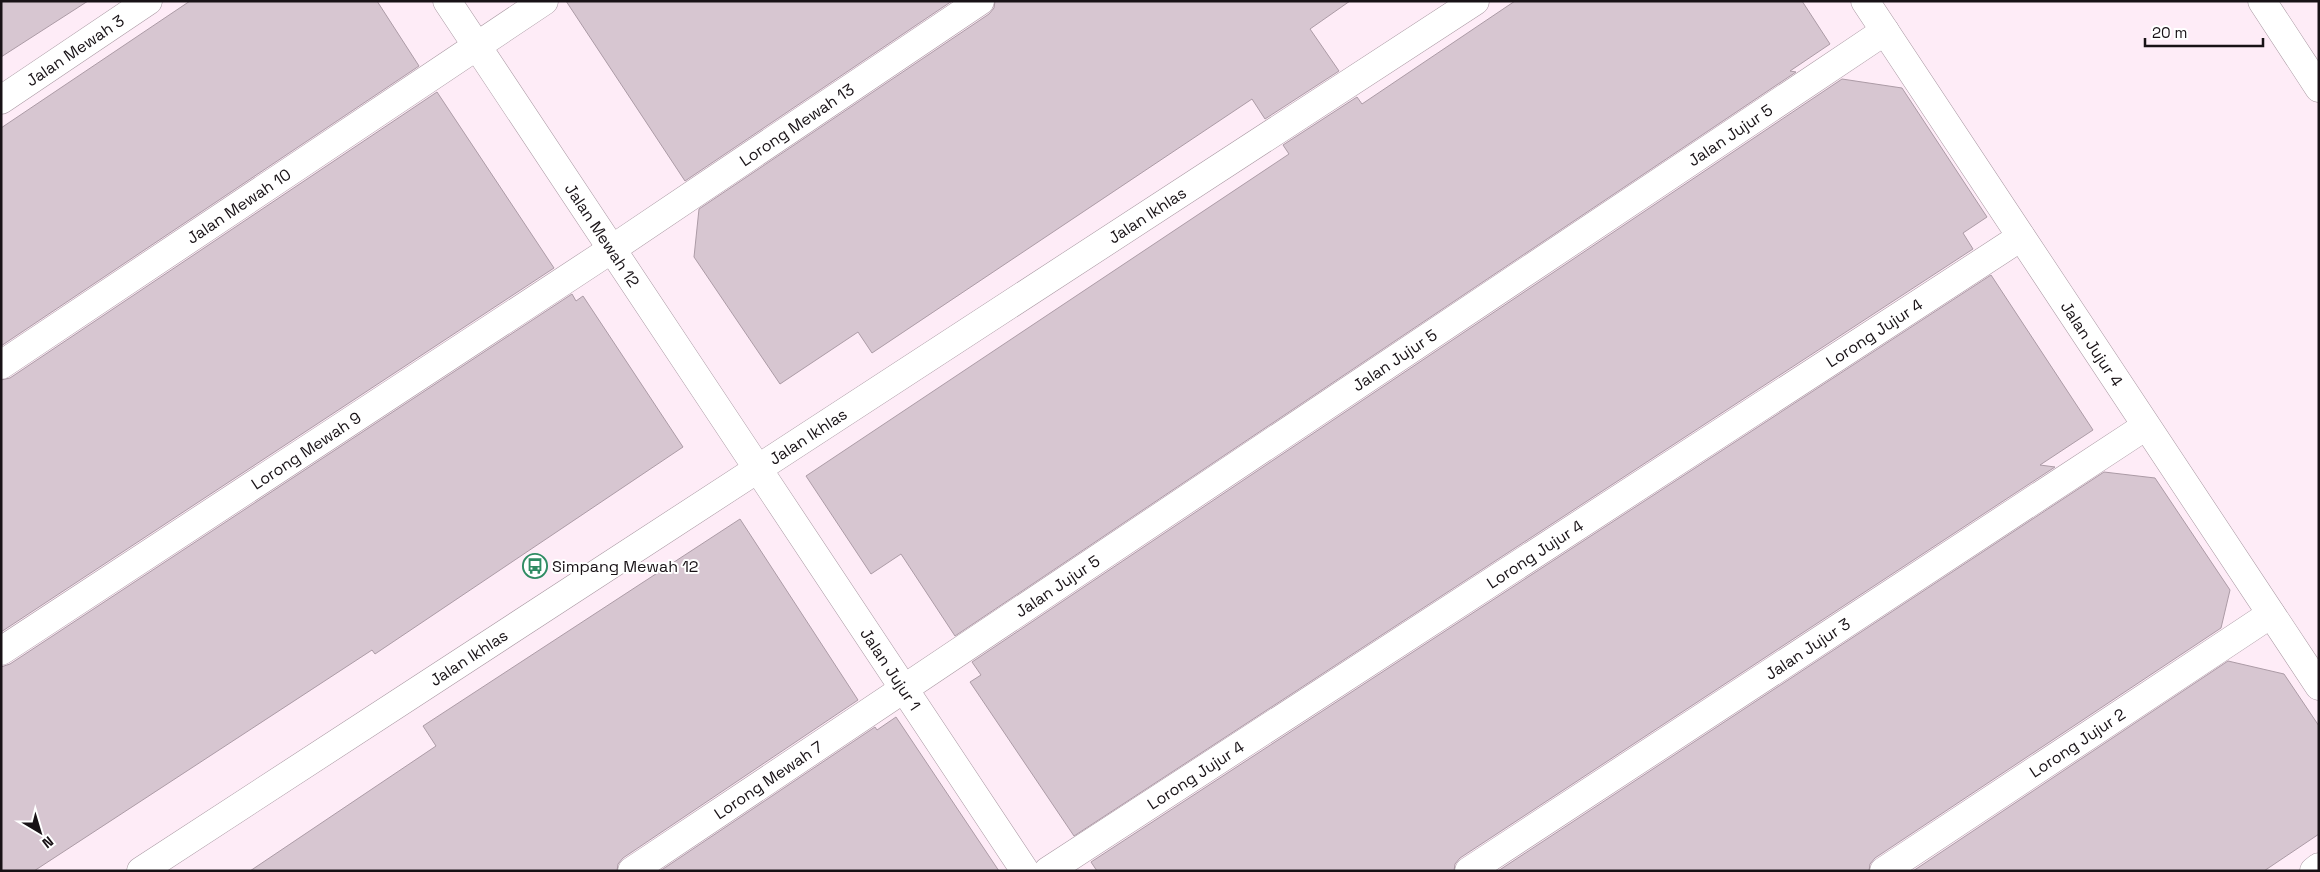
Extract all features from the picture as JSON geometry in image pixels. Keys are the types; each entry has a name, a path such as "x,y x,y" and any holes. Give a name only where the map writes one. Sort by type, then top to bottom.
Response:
{"street":[{"name":"Jalan Mewah 3","path":"1,100 148,1"},
{"name":"Jalan Mewah 12","path":"447,1 758,468"},
{"name":"Jalan Mewah 10","path":"1,365 544,1"},
{"name":"Lorong Mewah 13","path":"612,249 980,1"},
{"name":"Jalan Ikhlas","path":"141,871 1474,1"},
{"name":"Jalan Jujur 4","path":"1865,1 2319,686"},
{"path":"2262,1 2319,88"},
{"name":"Jalan Jujur 5","path":"904,689 1885,31"},
{"name":"Lorong Jujur 4","path":"1048,871 2021,237"},
{"name":"Lorong Mewah 9","path":"1,652 612,249"},
{"name":"Jalan Jujur 3","path":"1469,871 2146,426"},
{"name":"Jalan Jujur 1","path":"758,468 1025,871"},
{"name":"Lorong Jujur 2","path":"1884,871 2271,614"},
{"name":"Lorong Mewah 7","path":"632,871 904,689"},
{"path":"2314,871 2319,867"}],"building":[{"path":"1,1 88,1 1,57"},
{"path":"190,1 377,1 419,66 1,346 1,128"},
{"path":"566,1 952,1 685,181"},
{"path":"995,1 1350,1 1310,29 1339,71 1265,119 1252,99 872,353 858,332 780,384 694,257 699,209 989,14 994,8"},
{"path":"1515,1 1802,1 1830,44 1790,71 1796,72 955,636 901,554 871,574 806,476 1289,154 1283,145 1357,97 1362,104"},
{"path":"1842,79 1902,88 1987,217 1963,233 1973,249 1074,836 970,682 981,675 972,662"},
{"path":"437,92 554,268 1,632 1,380 10,378"},
{"path":"1991,275 2093,430 2040,465 2055,467 1460,858 1455,864 1454,871 1097,871 1091,862"},
{"path":"572,294 576,301 583,296 683,447 375,654 372,650 34,871 1,871 1,667 10,664"},
{"path":"2104,472 2155,478 2230,590 2221,628 1875,858 1870,864 1869,871 1498,871"},
{"path":"740,519 858,700 623,858 618,864 617,871 250,871 436,746 423,726"},
{"path":"2228,661 2284,674 2319,726 2319,834 2264,871 1913,871"},
{"path":"896,717 999,871 660,871 875,727 877,730"}],"place":[{"name":"Simpang Mewah 12","path":"535,566"}]}
